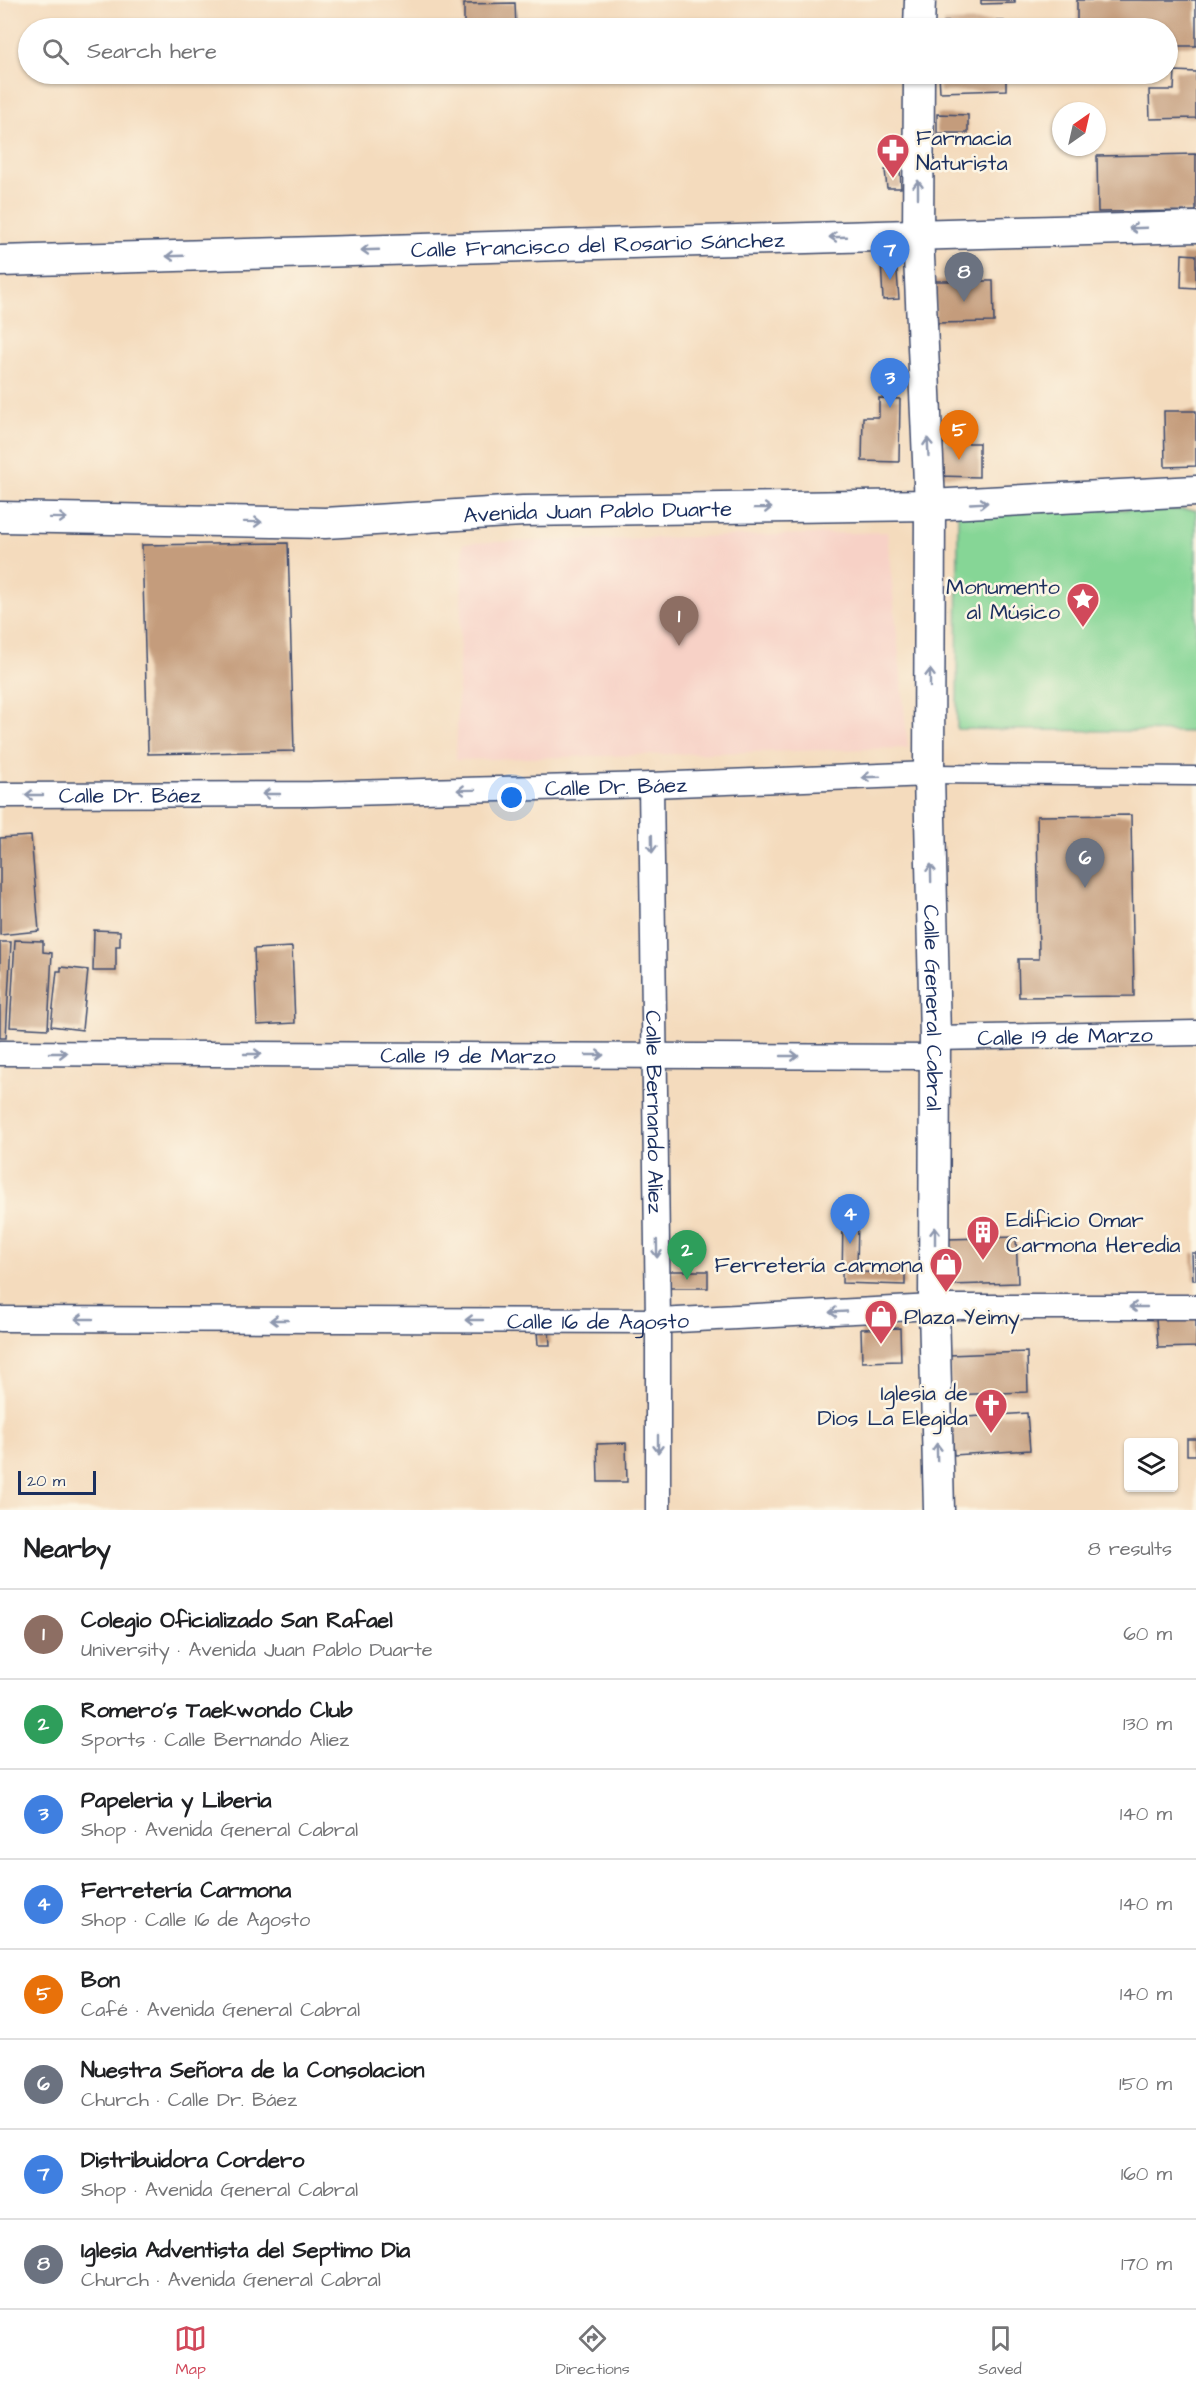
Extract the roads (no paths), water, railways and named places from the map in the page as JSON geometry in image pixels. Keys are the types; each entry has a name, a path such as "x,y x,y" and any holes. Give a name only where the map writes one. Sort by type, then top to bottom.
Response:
{"street":[{"path":"920,0 920,18"},
{"name":"Calle General Cabral","path":"919,84 918,234 930,505 929,774 935,1048 934,1307 939,1510"},
{"name":"Calle Francisco del Rosario Sánchez","path":"0,261 1196,227"},
{"name":"Avenida Juan Pablo Duarte","path":"0,517 325,523 523,511 930,505 1196,491"},
{"name":"Calle Dr. Báez","path":"0,795 312,794 651,785 929,774 1196,776"},
{"name":"Calle Bernando Aliez","path":"651,785 658,1321 658,1510"},
{"name":"Calle 19 de Marzo","path":"0,1053 654,1055 935,1048 1196,1033"},
{"name":"Calle 16 de Agosto","path":"0,1319 658,1321 934,1307 1196,1307"}],"place":[{"name":"Farmacia Naturista","path":"893,179"},
{"name":"Distribuidora Cordero","path":"890,280"},
{"name":"Iglesia Adventista del Septimo Dia","path":"964,302"},
{"name":"Papeleria y Liberia","path":"890,408"},
{"name":"Bon","path":"959,460"},
{"name":"Monumento al Músico","path":"1083,628"},
{"name":"Colegio Oficializado San Rafael","path":"679,646"},
{"name":"Nuestra Señora de la Consolacion","path":"1085,888"},
{"name":"Ferretería Carmona","path":"850,1244"},
{"name":"Edificio Omar Carmona Heredia","path":"983,1261"},
{"name":"Romero's Taekwondo Club","path":"687,1280"},
{"name":"Ferretería carmona","path":"946,1293"},
{"name":"Plaza Yeimy","path":"881,1345"},
{"name":"Iglesia de Dios La Elegida","path":"991,1434"}]}
